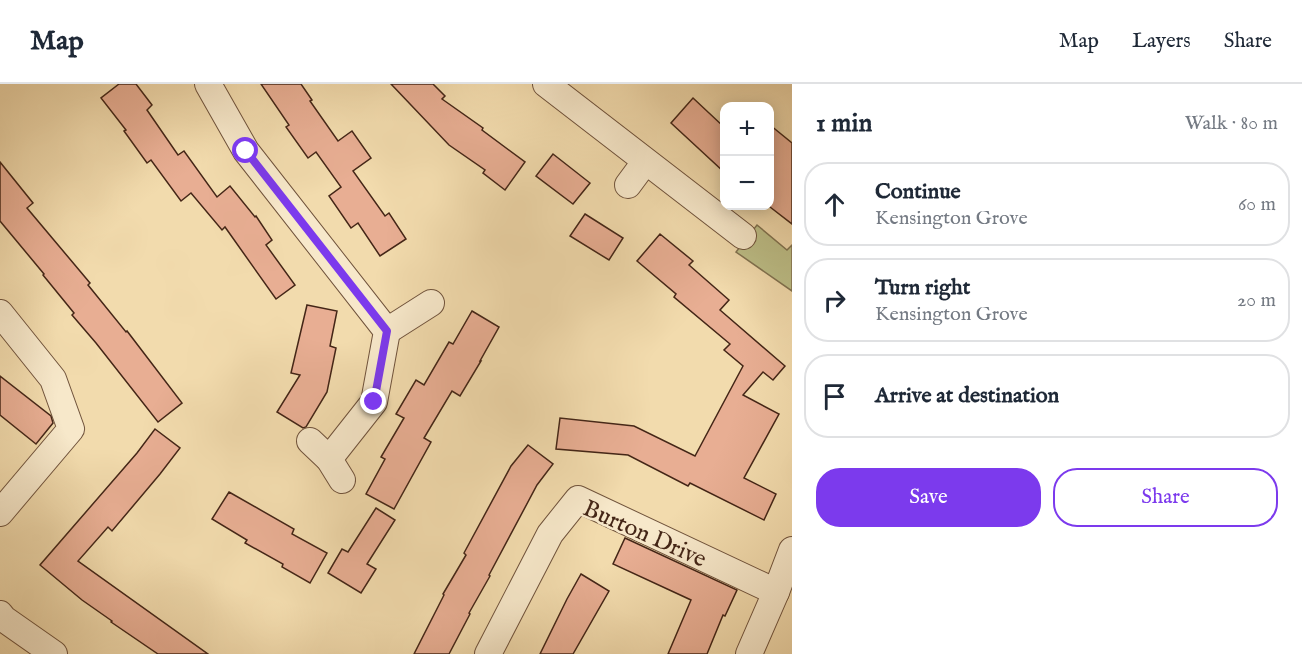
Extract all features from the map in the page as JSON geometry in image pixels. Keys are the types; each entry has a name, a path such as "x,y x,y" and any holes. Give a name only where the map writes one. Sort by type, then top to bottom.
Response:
{"street":[{"path":"207,84 246,151 387,331"},
{"path":"546,84 743,236"},
{"path":"628,185 645,162"},
{"path":"310,441 335,469 374,402 387,331 432,303"},
{"path":"0,313 53,379 71,429 0,513"},
{"name":"Burton Drive","path":"488,654 550,534 578,499 776,592"},
{"path":"749,654 792,550"},
{"path":"0,614 54,654"}],"green space":[{"path":"757,225 787,250 792,245 792,291 736,252"}],"building":[{"path":"119,84 136,84 152,105 147,110 178,155 184,151 217,197 230,186 256,216 272,240 266,245 295,285 276,299 225,227 222,230 191,193 181,201 151,160 147,163 124,131 126,130 101,98"},
{"path":"261,84 301,84 338,141 352,131 371,158 353,171 385,216 389,213 406,239 380,256 358,223 351,228 329,196 341,187 316,152 308,158 286,127 289,125"},
{"path":"391,84 433,84 445,96 442,99 525,162 505,190 483,173 485,170 449,145"},
{"path":"693,98 720,123 720,168 671,123"},
{"path":"774,128 792,143 792,224 774,210"},
{"path":"553,154 590,183 573,204 536,176"},
{"path":"0,162 33,203 27,208 90,283 88,285 127,331 182,403 158,422 72,315 74,313 44,274 0,221"},
{"path":"585,214 623,238 609,260 570,236"},
{"path":"660,234 693,261 689,265 729,300 720,310 785,366 773,380 763,372 743,395 779,414 744,478 776,494 764,520 690,483 688,486 628,455 556,449 560,418 634,426 695,456 743,366 724,350 730,344 674,297 676,294 637,261"},
{"path":"307,305 337,311 330,346 336,348 327,392 306,427 303,428 277,412 300,375 291,373"},
{"path":"472,311 499,327 460,396 452,391 424,438 431,442 394,509 366,494 385,459 381,457 404,418 396,414 416,380 424,385 449,342 453,344"},
{"path":"0,376 51,416 53,423 36,444 0,415"},
{"path":"155,429 180,448 112,531 108,527 78,561 208,654 158,654 111,622 40,565"},
{"path":"528,445 553,464 537,485 449,654 414,654 443,594 466,555 464,553 511,466"},
{"path":"229,492 294,529 292,534 327,553 310,583 282,567 283,564 245,543 247,540 212,519"},
{"path":"376,508 395,520 367,564 376,569 361,593 328,573 342,549 348,552"},
{"path":"625,538 737,590 725,616 723,615 707,654 668,654 691,600 613,564"},
{"path":"581,574 609,591 573,654 540,654 567,599"}],"route":[{"path":"246,151 387,331 374,402"}]}
